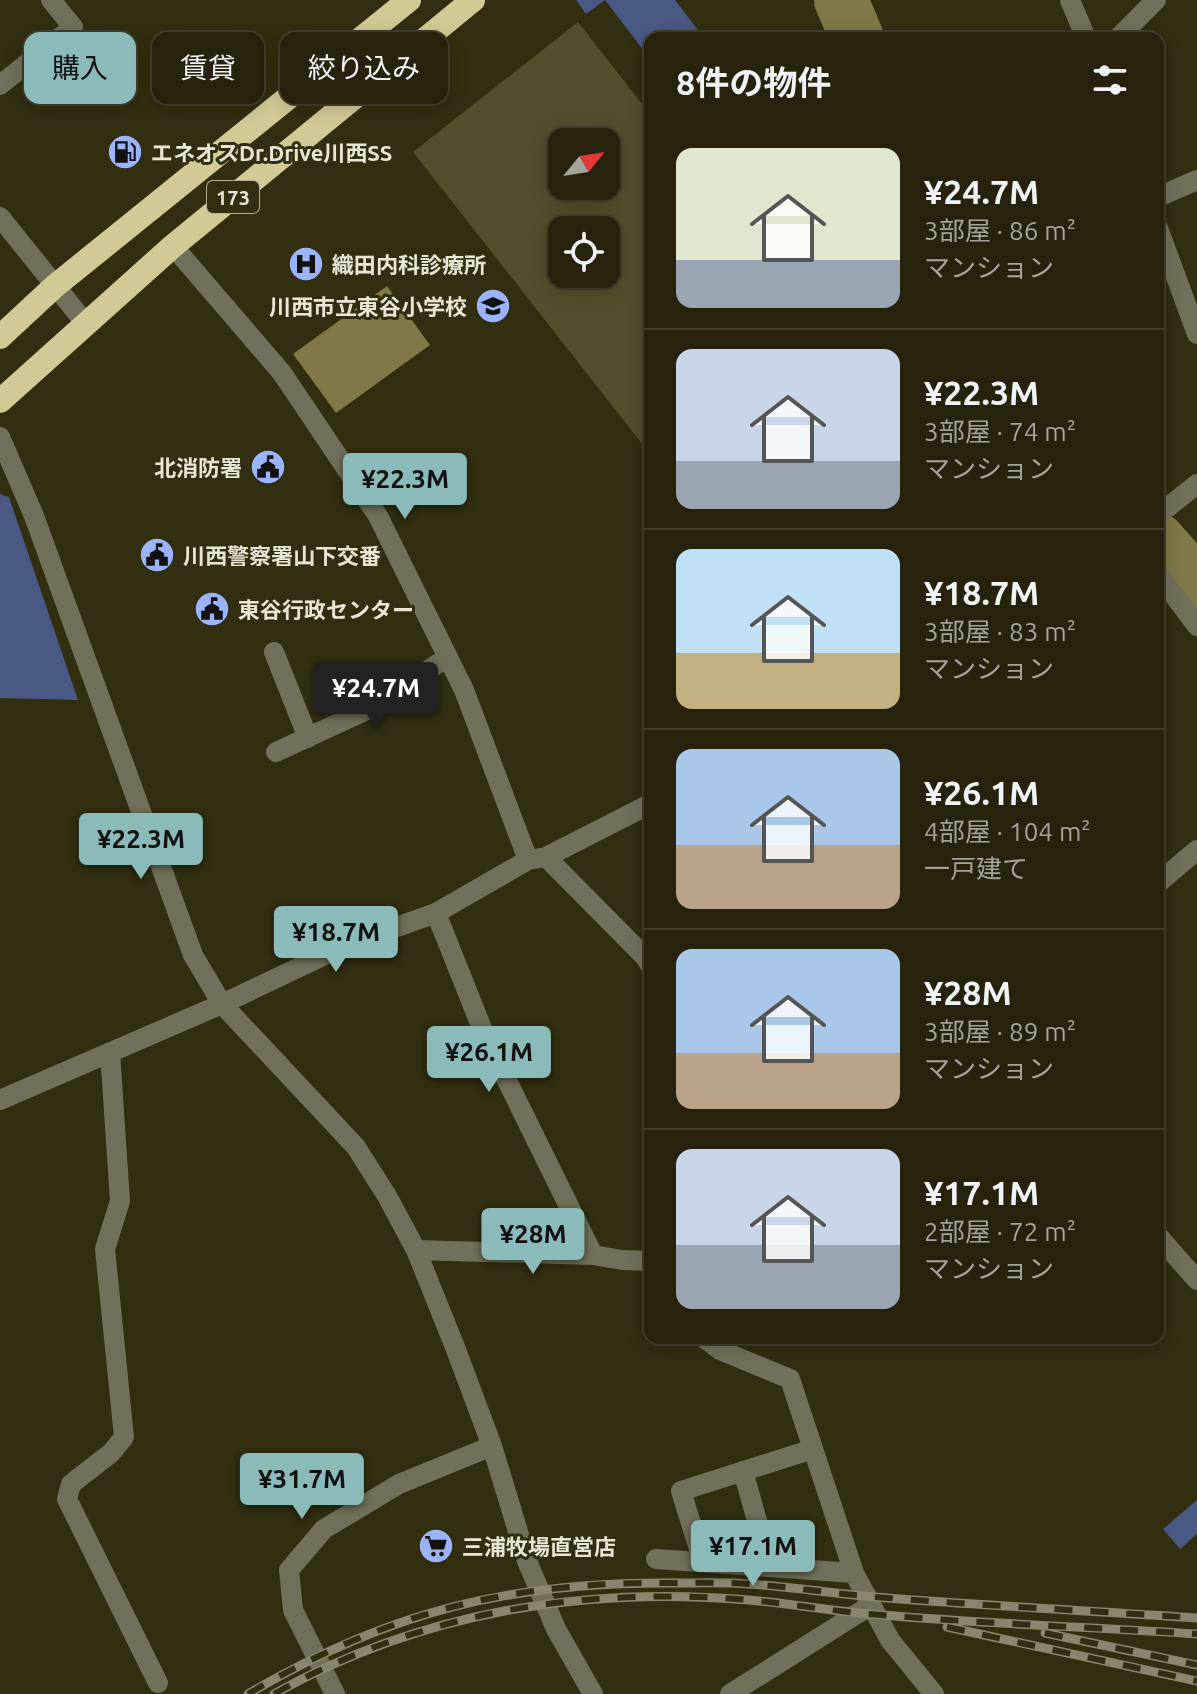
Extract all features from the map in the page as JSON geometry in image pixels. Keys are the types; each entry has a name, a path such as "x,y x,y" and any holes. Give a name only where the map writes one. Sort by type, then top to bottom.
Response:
{"highway":[{"name":"173","path":"0,337 55,286 409,0"},
{"name":"173","path":"0,401 173,246 473,0"}],"street":[{"path":"0,85 73,27 51,0"},
{"path":"1070,0 1083,32"},
{"path":"1124,32 1156,0"},
{"path":"1164,194 1197,180"},
{"path":"0,217 86,324"},
{"path":"1164,244 1197,334"},
{"path":"173,246 282,373 378,516 464,690 537,858 644,956"},
{"path":"0,437 34,516 193,955 222,1004 356,1147 416,1250 492,1446 527,1561 556,1629 593,1694"},
{"path":"1164,510 1197,484"},
{"path":"1164,582 1197,626"},
{"path":"274,652 308,738"},
{"path":"276,752 369,709 448,657"},
{"path":"0,1100 222,1004 346,945 436,913 537,858 644,807"},
{"path":"1164,878 1197,850"},
{"path":"436,913 485,1036 593,1255"},
{"path":"110,1052 120,1201 105,1249 124,1437 111,1453 71,1484 67,1499 158,1683"},
{"path":"1164,1243 1197,1280"},
{"path":"416,1250 593,1255 644,1260"},
{"path":"712,1344 790,1379 854,1573 890,1640 928,1692"},
{"path":"335,1694 293,1610 289,1570 324,1529 399,1484 492,1446"},
{"path":"703,1562 681,1491 813,1449"},
{"path":"743,1471 770,1567"},
{"path":"656,1559 854,1573"},
{"path":"730,1694 871,1605"}],"shaded area":[{"path":"578,22 644,106 644,446 413,152"},
{"path":"387,286 430,345 336,413 293,354"}],"building":[{"path":"576,0 605,0 586,14"},
{"path":"605,0 675,0 699,32 644,32 644,51"},
{"path":"0,494 9,497 78,700 0,698"},
{"path":"1197,1500 1197,1534 1180,1549 1163,1529"}],"waterway":[{"path":"841,0 854,32"},
{"path":"1164,547 1197,584"}],"railway":[{"path":"248,1694 351,1641 402,1622 506,1595 560,1588 617,1584 740,1583 888,1598 1197,1618"},
{"path":"274,1694 330,1666 387,1643 445,1625 504,1611 626,1597 749,1600 921,1618 1197,1634"},
{"path":"947,1627 1197,1681"},
{"path":"1045,1633 1197,1665"}],"place":[{"name":"エネオスDr.Drive川西SS","path":"125,152"},
{"name":"織田内科診療所","path":"306,264"},
{"name":"川西市立東谷小学校","path":"493,306"},
{"name":"北消防署","path":"268,467"},
{"name":"川西警察署山下交番","path":"157,555"},
{"name":"東谷行政センター","path":"212,609"},
{"name":"三浦牧場直営店","path":"436,1546"}]}
